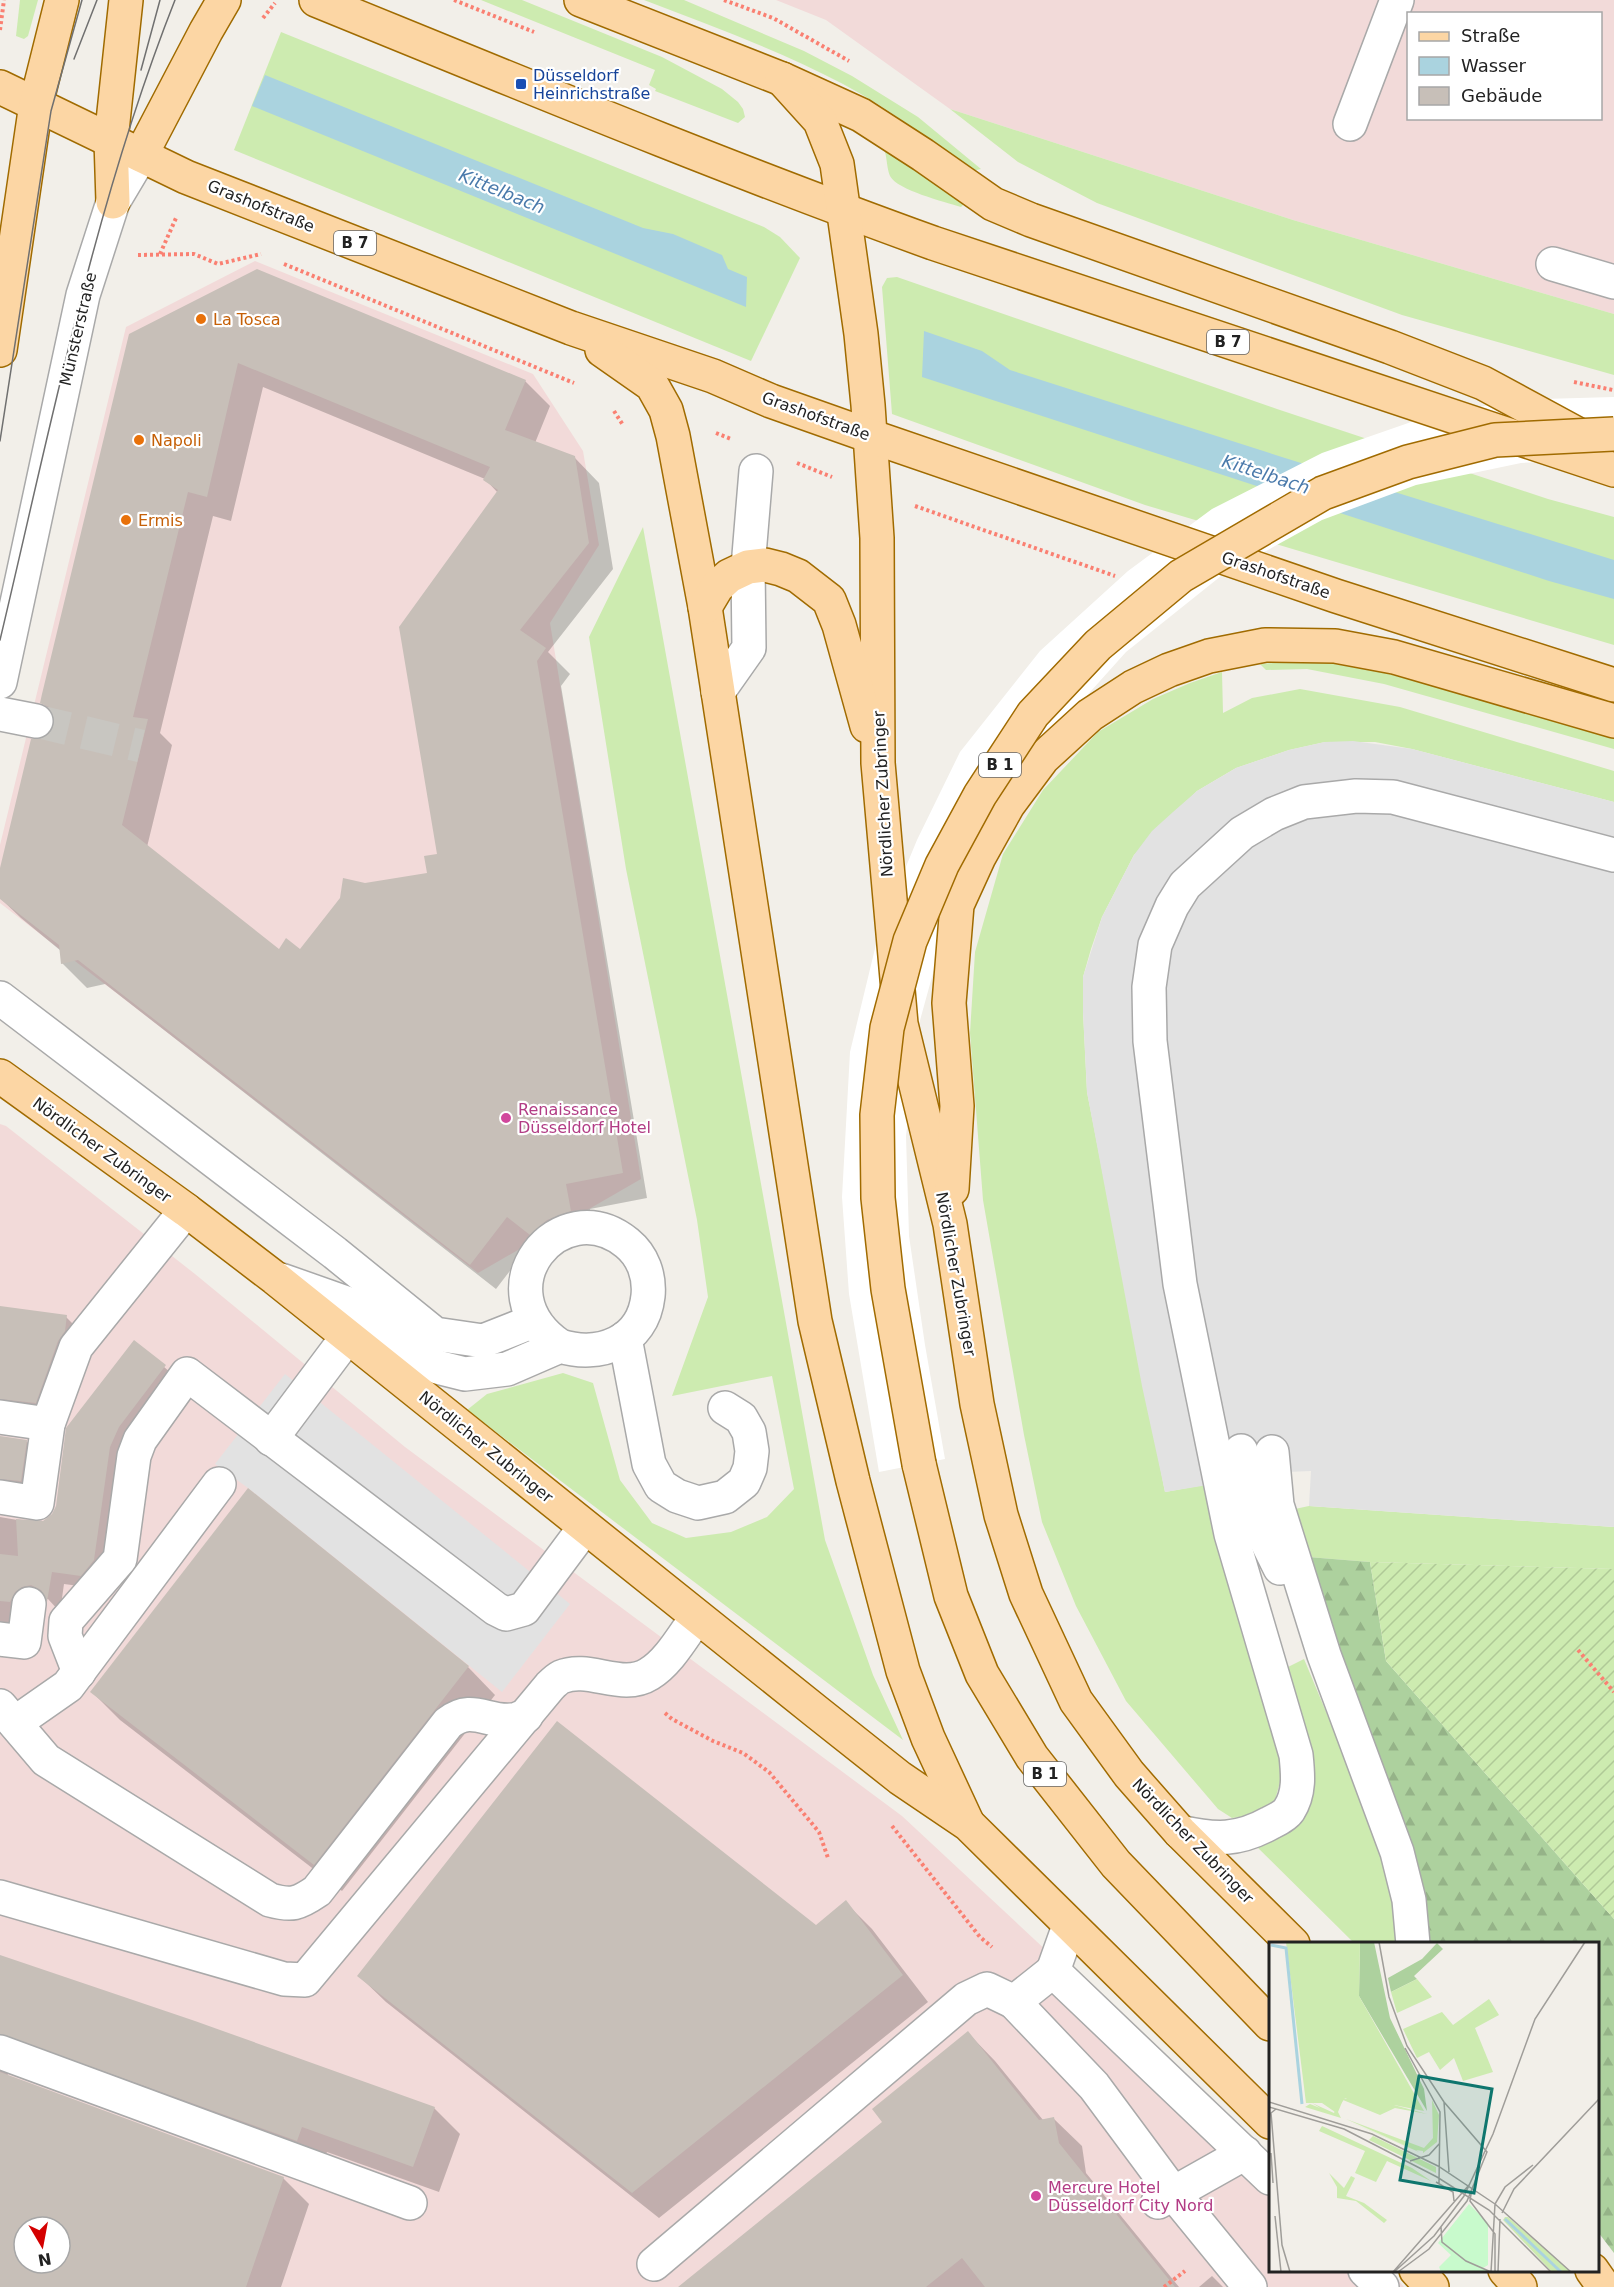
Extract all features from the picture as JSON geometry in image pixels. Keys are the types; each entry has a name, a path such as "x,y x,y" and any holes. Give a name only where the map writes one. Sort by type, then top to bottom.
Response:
{"main road":[{"path":"113,202 111,140 126,0"},
{"name":"Münsterstraße","path":"141,155 224,0"},
{"name":"B 7","path":"316,0 843,211 955,251 1614,470"},
{"path":"581,0 782,79 861,115 993,204 1031,220 1390,347 1483,383 1614,454"},
{"path":"0,350 36,104 62,7"},
{"name":"Nördlicher Zubringer","path":"782,79 820,121 837,164 869,421 877,538 878,763 901,1024 950,1224 977,1404 1001,1515 1026,1594 1076,1701 1129,1774 1180,1832 1291,1942"},
{"name":"B 7","path":"0,87 36,104"},
{"name":"Grashofstraße","path":"36,104 186,177 571,328 713,376 771,401 869,421 1336,596 1614,685"},
{"name":"Nördlicher Zubringer","path":"571,328 652,386 666,410 673,436 705,607 815,1321 853,1482 903,1671 928,1738 968,1824"},
{"name":"B 1","path":"1269,2023 1116,1864 1032,1757 982,1674 951,1596 919,1464 888,1289 878,1198 877,1115 887,1028 910,941 942,865 980,795 1033,714 1098,645 1181,576 1323,493 1408,462 1495,440 1614,434"},
{"path":"705,607 717,586 729,576 748,567 765,565 798,576 829,600 839,625 847,661 878,763"},
{"name":"B 1","path":"950,1224 957,1106 949,1003 957,905 979,857 1008,805 1043,758 1090,715 1133,687 1169,670 1209,656 1265,645 1335,646 1394,657 1614,721"},
{"name":"Nördlicher Zubringer","path":"0,1077 186,1210 275,1278 900,1778 968,1824 1269,2121"},
{"path":"1417,2272 1432,2287"},
{"path":"1506,2272 1520,2287"},
{"path":"1593,2272 1604,2287"}],"street":[{"path":"1350,124 1397,0"},
{"name":"Münsterstraße","path":"0,682 83,295 113,202 141,155"},
{"path":"1553,264 1614,282"},
{"path":"718,692 749,648 748,567 756,471"},
{"path":"0,714 36,721"},
{"path":"1413,1942 1409,1900 1396,1852 1324,1655 1278,1505 1242,1451 1180,1284 1150,1041 1149,987 1155,945 1172,906 1185,885 1242,833 1274,814 1304,802 1356,796 1393,797 1614,855"},
{"path":"0,998 335,1253 435,1334 483,1341 534,1321"},
{"path":"0,1497 37,1503 48,1424 76,1347 186,1210"},
{"path":"578,1228 598,1229 618,1236 633,1248 644,1265 649,1285 647,1305 639,1323 625,1338 610,1347 594,1351 576,1351 560,1346 545,1335 534,1321 526,1302 525,1282 531,1262 543,1246 559,1234 578,1228"},
{"path":"275,1278 352,1305 436,1367 456,1372 465,1374 507,1369 560,1346"},
{"path":"271,1439 348,1336"},
{"path":"625,1338 649,1464 661,1486 677,1496 699,1503 724,1497 744,1482 750,1467 752,1451 749,1432 741,1418 725,1408"},
{"path":"79,1672 65,1636 66,1621 120,1559 134,1456 140,1440 187,1374 496,1609 506,1614 524,1609 585,1527"},
{"path":"0,1417 48,1424"},
{"path":"1180,1832 1210,1839 1249,1834 1288,1812 1298,1780 1296,1755 1231,1534 1242,1451"},
{"path":"219,1484 68,1686 7,1715 46,1760 270,1900 288,1905 303,1900 316,1891 448,1723 457,1716 467,1713 512,1720 526,1716"},
{"path":"0,1639 24,1642 28,1604"},
{"path":"0,1897 284,1979 304,1980 550,1686 561,1677 579,1674 629,1681 646,1676 660,1666 698,1617"},
{"path":"1034,1986 1069,1926"},
{"path":"1034,1986 1094,2086 1166,2198 1250,2287"},
{"path":"654,2264 966,1999 987,1989 1034,1986 1245,2153 1269,2177"},
{"path":"0,2052 410,2203"},
{"path":"1166,2198 1245,2153"},
{"path":"1366,2272 1382,2287"}],"path":[{"path":"0,30 4,0"},
{"path":"260,23 277,0"},
{"path":"454,0 534,32"},
{"path":"160,254 175,223"},
{"path":"136,255 194,254 218,264 261,254 272,258"},
{"path":"282,263 583,387"},
{"path":"610,407 626,431"},
{"path":"912,505 1126,579"},
{"path":"1578,1650 1614,1692"},
{"path":"629,1681 672,1719 713,1741 743,1752 769,1772 819,1832 828,1858"},
{"path":"886,1822 895,1829 980,1937 1034,1986"}],"shaded area":[{"path":"776,0 1614,0 1614,314 1293,220 950,109 826,20"},
{"path":"255,261 533,374 583,451 599,545 550,623 641,1179 478,1273 0,903 0,845 126,327"},
{"path":"1353,741 1412,749 1614,802 1614,1527 1309,1506 1311,1471 1287,1472 1165,1492 1142,1386 1087,1092 1083,977 1102,917 1134,855 1152,831 1197,791 1236,768 1289,750 1325,742"},
{"path":"0,1124 6,1126 195,1274 405,1447 902,1816 1269,2158 1269,2272 1391,2272 1404,2287 0,2287"},
{"path":"285,1374 570,1604 502,1692 215,1464"}],"green space":[{"path":"20,0 38,0 28,36 24,39 16,36"},
{"path":"481,0 522,0 662,57 722,89 738,102 745,117 738,123 655,91 656,89 649,85 655,70"},
{"path":"644,0 684,0 804,51 852,76 918,117 981,169 972,171 909,125 843,84 745,39"},
{"path":"281,32 764,227 780,237 800,258 751,361 234,150"},
{"path":"950,109 1293,220 1614,314 1614,375 1402,315 1097,203 1018,162"},
{"path":"888,150 962,202 963,205 961,207 922,195 894,181 888,170 885,152"},
{"path":"897,277 1277,409 1548,499 1614,517 1614,645 1145,505 892,414 882,287 887,278"},
{"path":"643,527 825,1540 873,1675 903,1740 467,1410 487,1394 563,1373 593,1383 620,1480 652,1523 686,1538 731,1532 767,1517 794,1489 772,1376 672,1396 708,1297 697,1220 626,869 589,637"},
{"path":"1312,660 1385,673 1614,733 1614,749 1384,684 1307,669 1266,670 1260,664"},
{"path":"1222,672 1223,713 1252,698 1300,689 1400,707 1614,771 1614,802 1412,749 1375,742 1325,742 1289,750 1236,768 1197,791 1134,855 1102,917 1083,977 1087,1092 1165,1492 1204,1485 1217,1538 1286,1761 1275,1800 1257,1815 1232,1818 1218,1809 1126,1701 1076,1606 1042,1522 1024,1435 983,1200 970,1033 975,952 1003,854 1043,790 1098,732 1153,699"},
{"path":"1309,1506 1614,1527 1614,1569 1370,1562 1308,1557 1290,1510"},
{"path":"1308,1557 1370,1562 1386,1661 1614,1919 1614,2253 1599,2233 1599,1942 1428,1942"},
{"path":"1370,1562 1614,1569 1614,1919 1386,1661"},
{"path":"1304,1659 1390,1865 1401,1942 1353,1942 1256,1846 1296,1816 1282,1670"}],"water":[{"name":"Kittelbach","path":"265,75 643,228 673,234 722,255 728,269 747,277 746,307 252,106"},
{"name":"Kittelbach","path":"924,331 982,351 1010,370 1614,560 1614,599 1549,581 922,377"}],"pier":[{"path":"1614,397 1614,458 1521,463 1416,485 1322,520 1221,576 1126,652 1055,731 946,926 919,1024 906,1136 909,1236 945,1459 879,1472 849,1294 842,1197 850,1052 879,932 917,840 960,752 1040,651 1128,571 1212,509 1322,453 1414,421 1489,405 1543,399"}],"building":[{"path":"257,269 526,380 505,430 575,456 589,543 520,630 546,648 537,661 623,1173 566,1184 571,1211 547,1220 530,1235 507,1217 470,1265 78,960 61,964 59,945 0,899 0,868 31,739 43,738 50,734 54,725 53,714 49,707 40,703 129,334","holes":["238,363 490,467 483,480 498,490 399,627 437,854 424,856 427,873 365,883 343,878 340,898 300,949 286,938 279,949 122,825 148,719 133,717 188,492 207,497"]},
{"path":"0,1306 67,1315 65,1331 58,1341 36,1403 0,1399"},
{"path":"134,1340 166,1365 119,1427 110,1447 94,1560 81,1576 52,1572 47,1602 41,1590 31,1585 15,1592 10,1602 0,1601 0,1554 18,1556 16,1519 43,1521 52,1514 56,1506 66,1428"},
{"path":"0,1436 27,1440 21,1481 0,1479"},
{"path":"248,1488 469,1666 314,1865 90,1692"},
{"path":"557,1721 816,1925 846,1900 903,1975 632,2193 357,1976"},
{"path":"0,1955 195,2021 435,2107 413,2167 302,2127 297,2141 0,2034"},
{"path":"968,2031 1039,2120 1054,2117 1059,2143 1175,2287 985,2287 962,2258 926,2287 678,2287 882,2122 872,2109"},
{"path":"0,2072 284,2177 246,2287 0,2287"}],"tunnel":[{"path":"36,721 141,746"}],"tram line":[{"path":"0,441 51,111 82,0"},
{"path":"74,59 97,0"},
{"path":"141,70 160,0"},
{"path":"0,640 56,398 97,236 146,78 175,0"}],"place":[{"name":"Düsseldorf Heinrichstraße","path":"521,84"},
{"name":"La Tosca","path":"201,319"},
{"name":"Napoli","path":"139,440"},
{"name":"Ermis","path":"126,520"},
{"name":"Renaissance Düsseldorf Hotel","path":"506,1118"},
{"name":"Mercure Hotel Düsseldorf City Nord","path":"1036,2196"}]}
